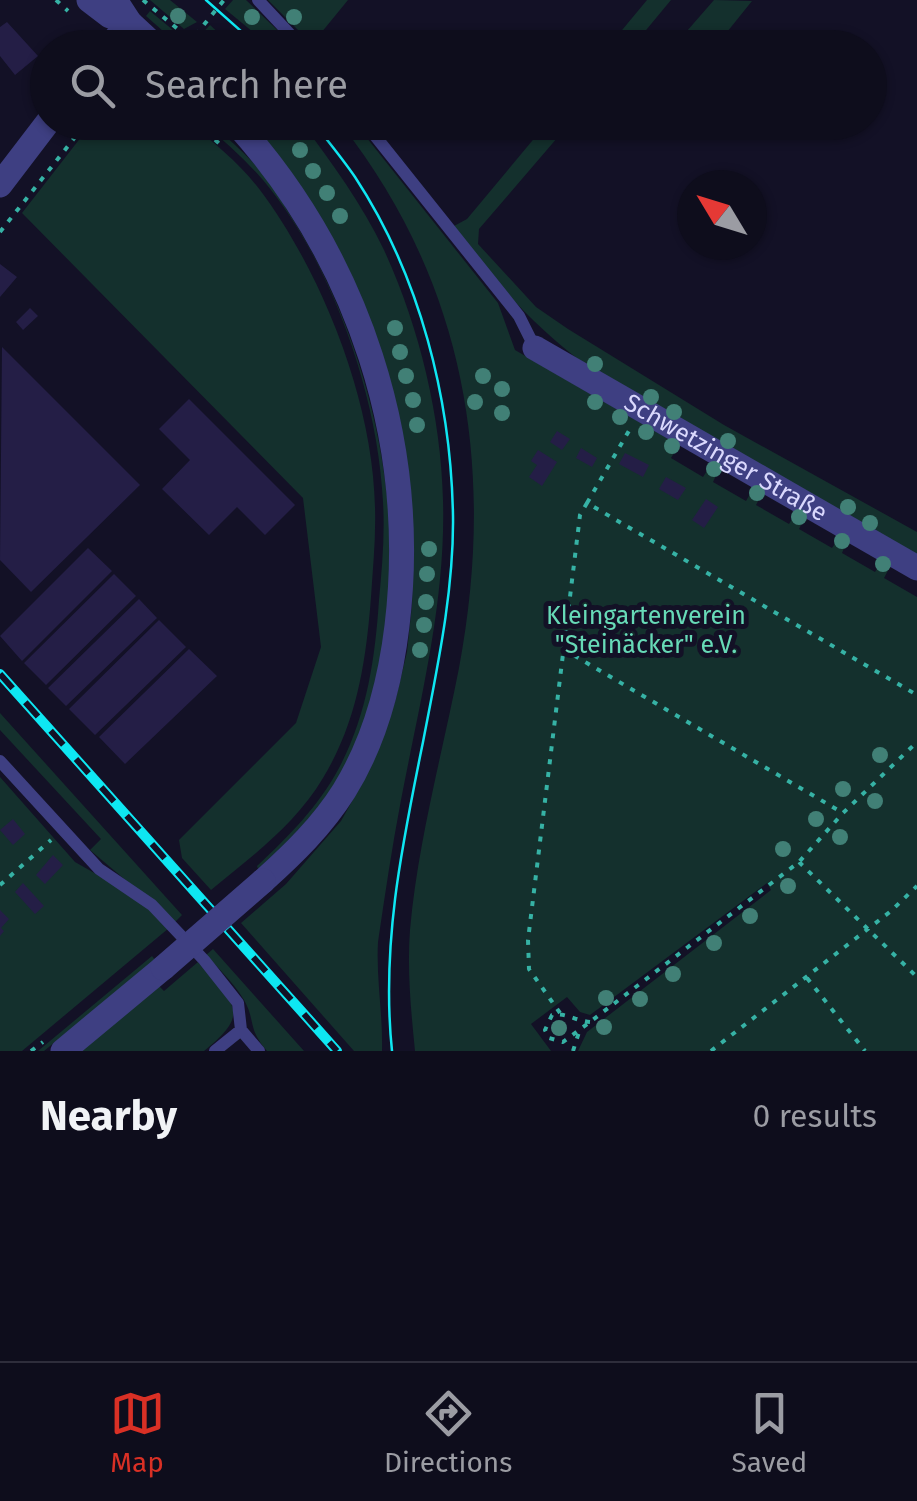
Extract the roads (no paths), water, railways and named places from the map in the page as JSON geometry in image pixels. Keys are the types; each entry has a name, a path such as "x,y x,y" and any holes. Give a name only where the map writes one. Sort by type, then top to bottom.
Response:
{"street":[{"path":"89,0 110,16 130,22"},
{"path":"115,0 138,30"},
{"path":"123,30 130,22"},
{"path":"0,185 34,140"},
{"path":"63,1051 303,844 354,774 370,737 391,667 400,600 402,527 384,403 358,320 311,222 250,140"},
{"name":"Schwetzinger Straße","path":"535,348 917,568"}],"lane":[{"path":"258,0 286,30"},
{"path":"378,140 519,316 535,348"},
{"path":"0,761 91,862 152,905 204,960 238,1004 240,1030 259,1051"},
{"path":"215,1051 240,1030"}],"tram line":[{"path":"206,0 240,30"},
{"path":"327,140 378,215 414,297 438,383 451,472 453,544 448,601 401,857 391,934 392,1051"}],"railway":[{"path":"0,674 337,1051"}],"park label":[{"name":"Kleingartenverein \"Steinäcker\" e.V.","path":"646,630"}]}
